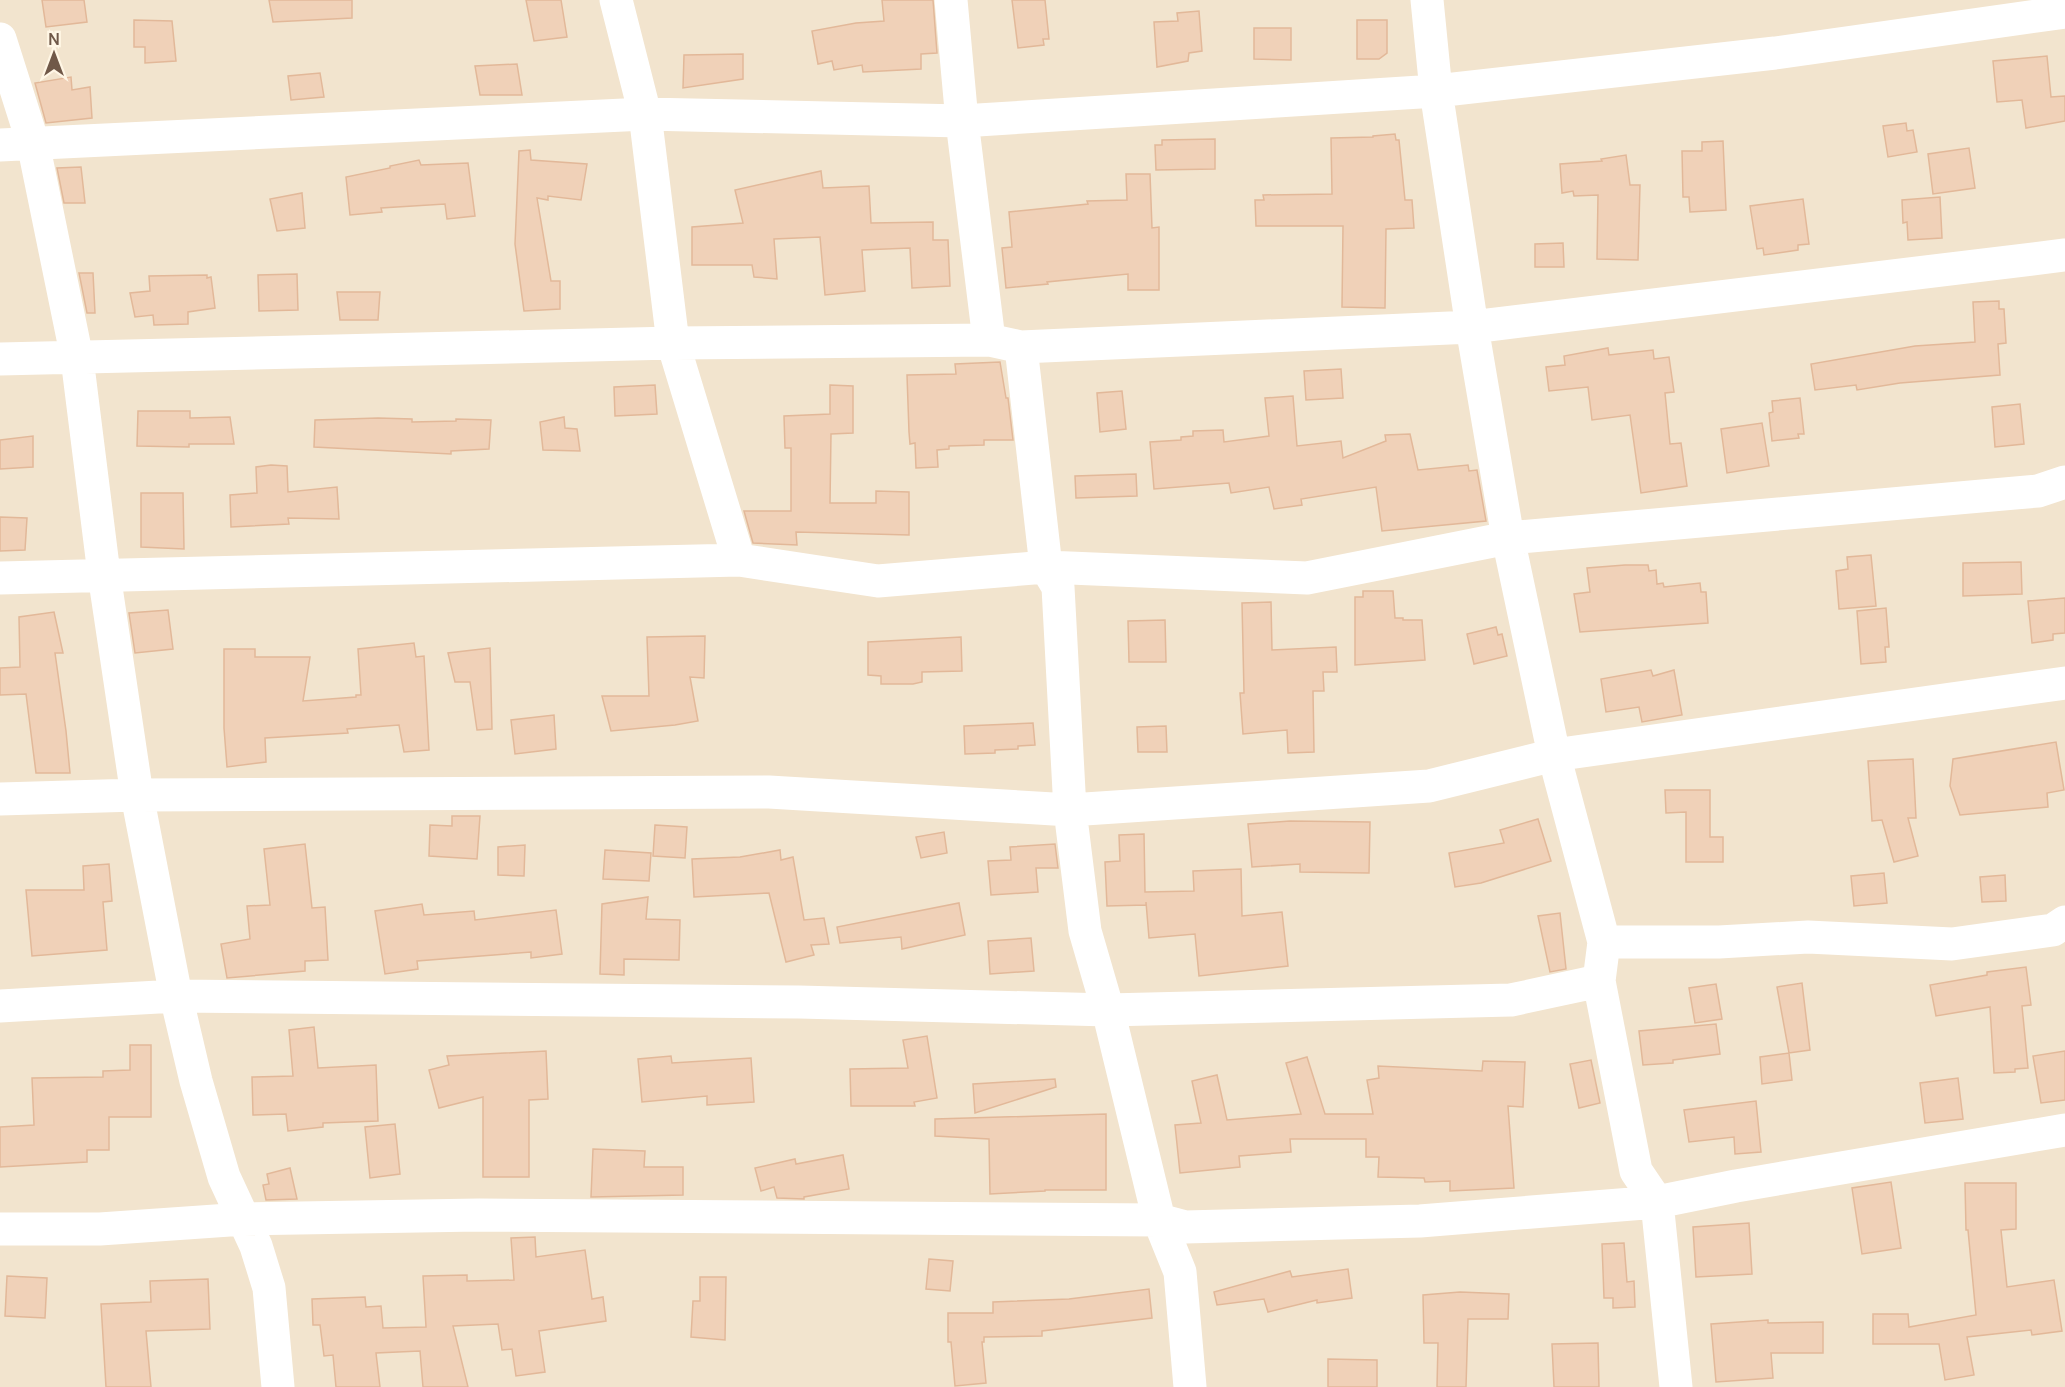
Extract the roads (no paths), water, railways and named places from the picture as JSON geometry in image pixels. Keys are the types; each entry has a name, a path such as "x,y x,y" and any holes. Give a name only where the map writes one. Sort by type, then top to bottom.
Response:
{"street":[{"path":"616,0 645,114 673,343 739,560"},
{"path":"951,0 962,121 989,340"},
{"path":"1427,0 1436,91 1472,327 1508,538 1554,755 1604,942 1599,981 1636,1171 1657,1202 1676,1387"},
{"path":"0,145 645,114 962,121 1436,91 1775,54 2065,12"},
{"path":"0,39 33,143 77,358 104,574 137,795 176,996 196,1081 224,1177 256,1246 269,1288 278,1387"},
{"path":"0,359 673,343 989,340 1021,347 1472,327 2065,255"},
{"path":"1021,347 1046,567 1058,587 1070,810 1085,931 1108,1010 1159,1220 1180,1272 1190,1387"},
{"path":"0,578 739,560 878,581 1046,567 1307,578 1508,538 2038,491 2065,482"},
{"path":"0,799 137,795 769,792 1070,810 1429,786 1554,755 2065,683"},
{"path":"1604,942 1719,942 1808,936 1952,944 2053,930 2065,922"},
{"path":"0,1006 176,996 799,1002 1108,1010 1511,1000 1599,981"},
{"path":"0,1229 100,1229 244,1219 490,1215 1159,1220 1185,1227 1420,1221 1657,1202 1736,1186 2065,1130"}]}
